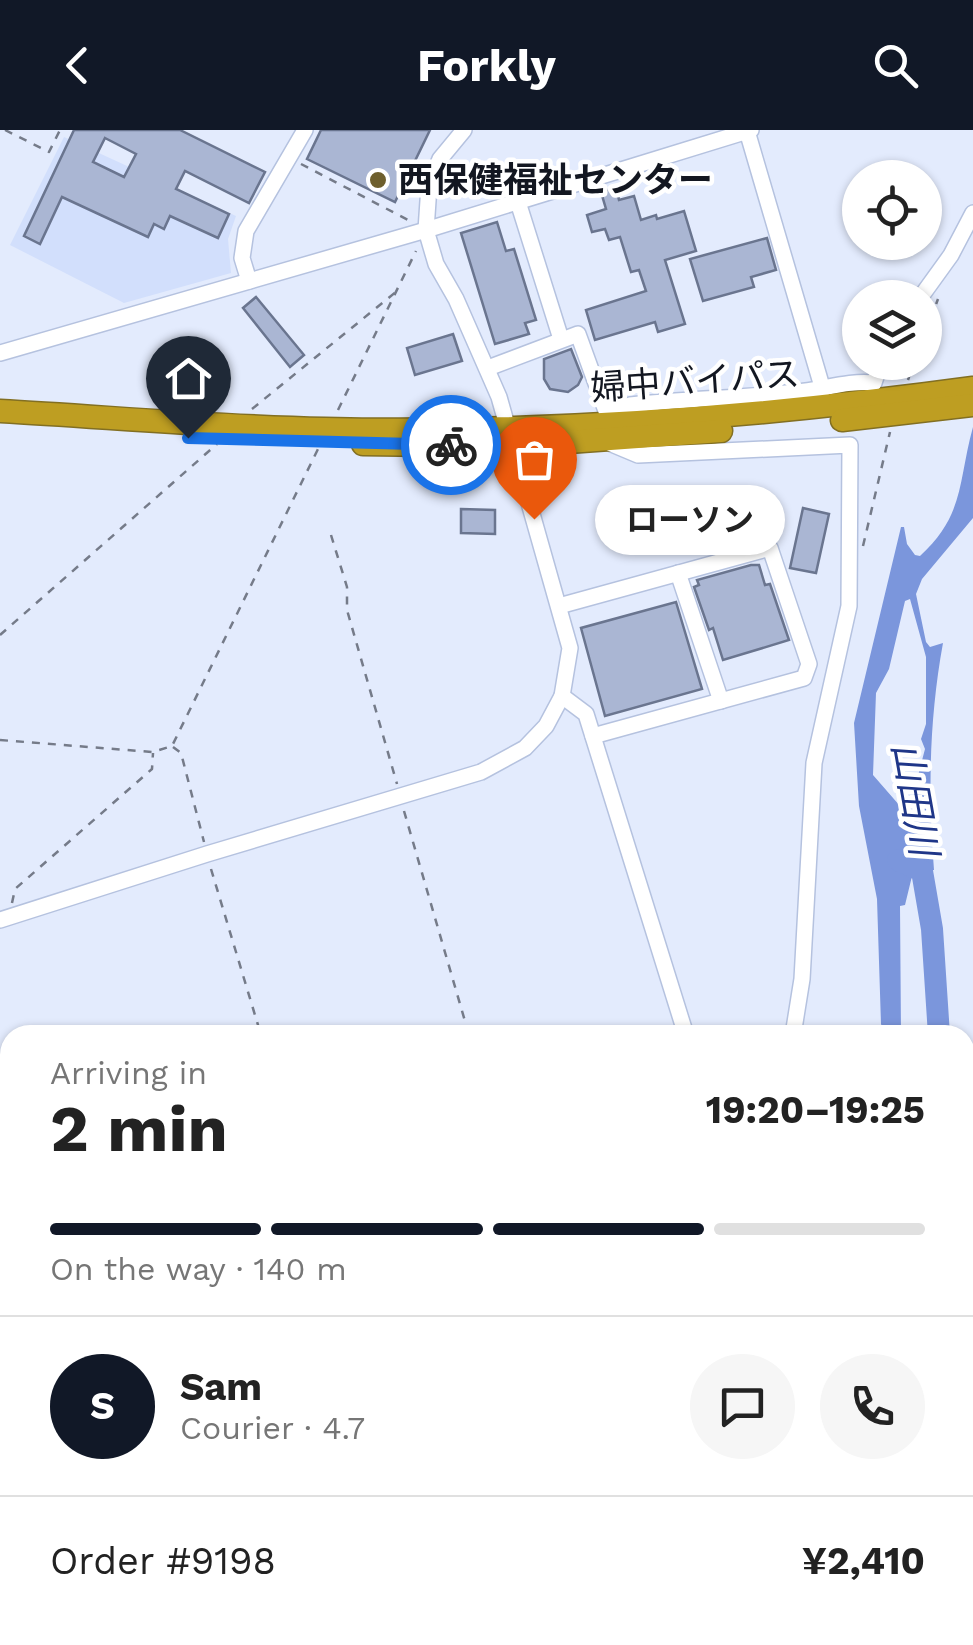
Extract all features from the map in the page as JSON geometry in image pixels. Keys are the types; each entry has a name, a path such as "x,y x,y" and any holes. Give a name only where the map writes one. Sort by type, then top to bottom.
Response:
{"highway":[{"name":"婦中バイパス","path":"900,409 973,388"},
{"name":"婦中バイパス","path":"0,424 324,436 510,437 782,413 973,406"},
{"name":"婦中バイパス","path":"0,411 226,433"}],"street":[{"path":"249,281 242,243 306,130"},
{"path":"5,918 481,772 526,748 546,726 562,696 570,648 488,368 436,264 426,230 428,186 440,159 464,130"},
{"path":"0,353 426,230 749,131 823,390"},
{"path":"518,202 561,339"},
{"path":"933,280 973,214"},
{"path":"488,368 578,334 608,431 638,455 850,445 848,606 814,763 802,979 795,1025"},
{"path":"608,431 615,410 630,404 823,390 861,382 874,384 875,380"},
{"path":"559,606 770,548 809,664 804,678 593,736"},
{"path":"678,573 721,701"},
{"path":"562,696 586,714 683,1025"}],"path":[{"path":"5,130 48,152 60,130"},
{"path":"0,740 153,752 172,746 426,230 291,159"},
{"path":"0,635 226,433 399,290"},
{"path":"864,544 900,409"},
{"path":"331,535 347,587 347,610 466,1025"},
{"path":"172,746 181,753 259,1025"},
{"path":"5,918 15,889 152,769 153,752"}],"shaded area":[{"path":"64,137 236,216 228,239 231,273 124,303 10,245"}],"water":[{"name":"山田川","path":"973,427 973,518 922,579 916,594 926,642 930,647 943,643 931,756 934,870 913,872 905,905 900,906 901,1025 881,1025 877,899 859,806 854,723 901,527 907,544 920,556 945,526 958,496","holes":["910,599 926,657 926,724 911,830 906,828 900,806 873,775 876,693 889,669 905,601"]}],"building":[{"path":"74,130 180,130 265,172 249,203 185,171 176,189 229,214 218,238 170,216 164,229 154,224 148,237 62,197 40,244 24,236","holes":["105,138 136,154 124,177 93,162"]},
{"name":"西保健福祉センター","path":"321,130 430,130 395,202 307,159"},
{"path":"616,187 619,200 634,196 641,220 684,211 696,251 665,260 685,324 658,332 655,322 595,340 586,310 646,291 639,270 631,272 620,237 609,240 605,229 592,232 587,215 606,209 601,192"},
{"path":"497,222 506,251 514,249 536,320 525,323 529,334 495,344 461,233"},
{"path":"767,238 776,270 751,277 754,287 703,301 690,259"},
{"path":"256,297 304,355 290,367 243,308"},
{"path":"453,334 462,361 415,375 407,348"},
{"path":"571,349 582,377 578,385 568,392 550,389 544,379 544,359"},
{"path":"803,508 829,514 816,573 790,568"},
{"path":"461,509 495,510 495,534 461,533"},
{"path":"759,565 765,585 770,584 789,640 723,660 694,587 699,585 697,580"},
{"path":"676,602 702,689 605,716 581,628"}],"waterway":[{"path":"898,860 922,871 932,929 938,1025"}],"way so far":[{"path":"451,445 513,446 534,519"}],"place":[{"name":"西保健福祉センター","path":"378,180"},
{"name":"ローソン","path":"534,519"}],"route":[{"path":"188,438 451,445"}]}
